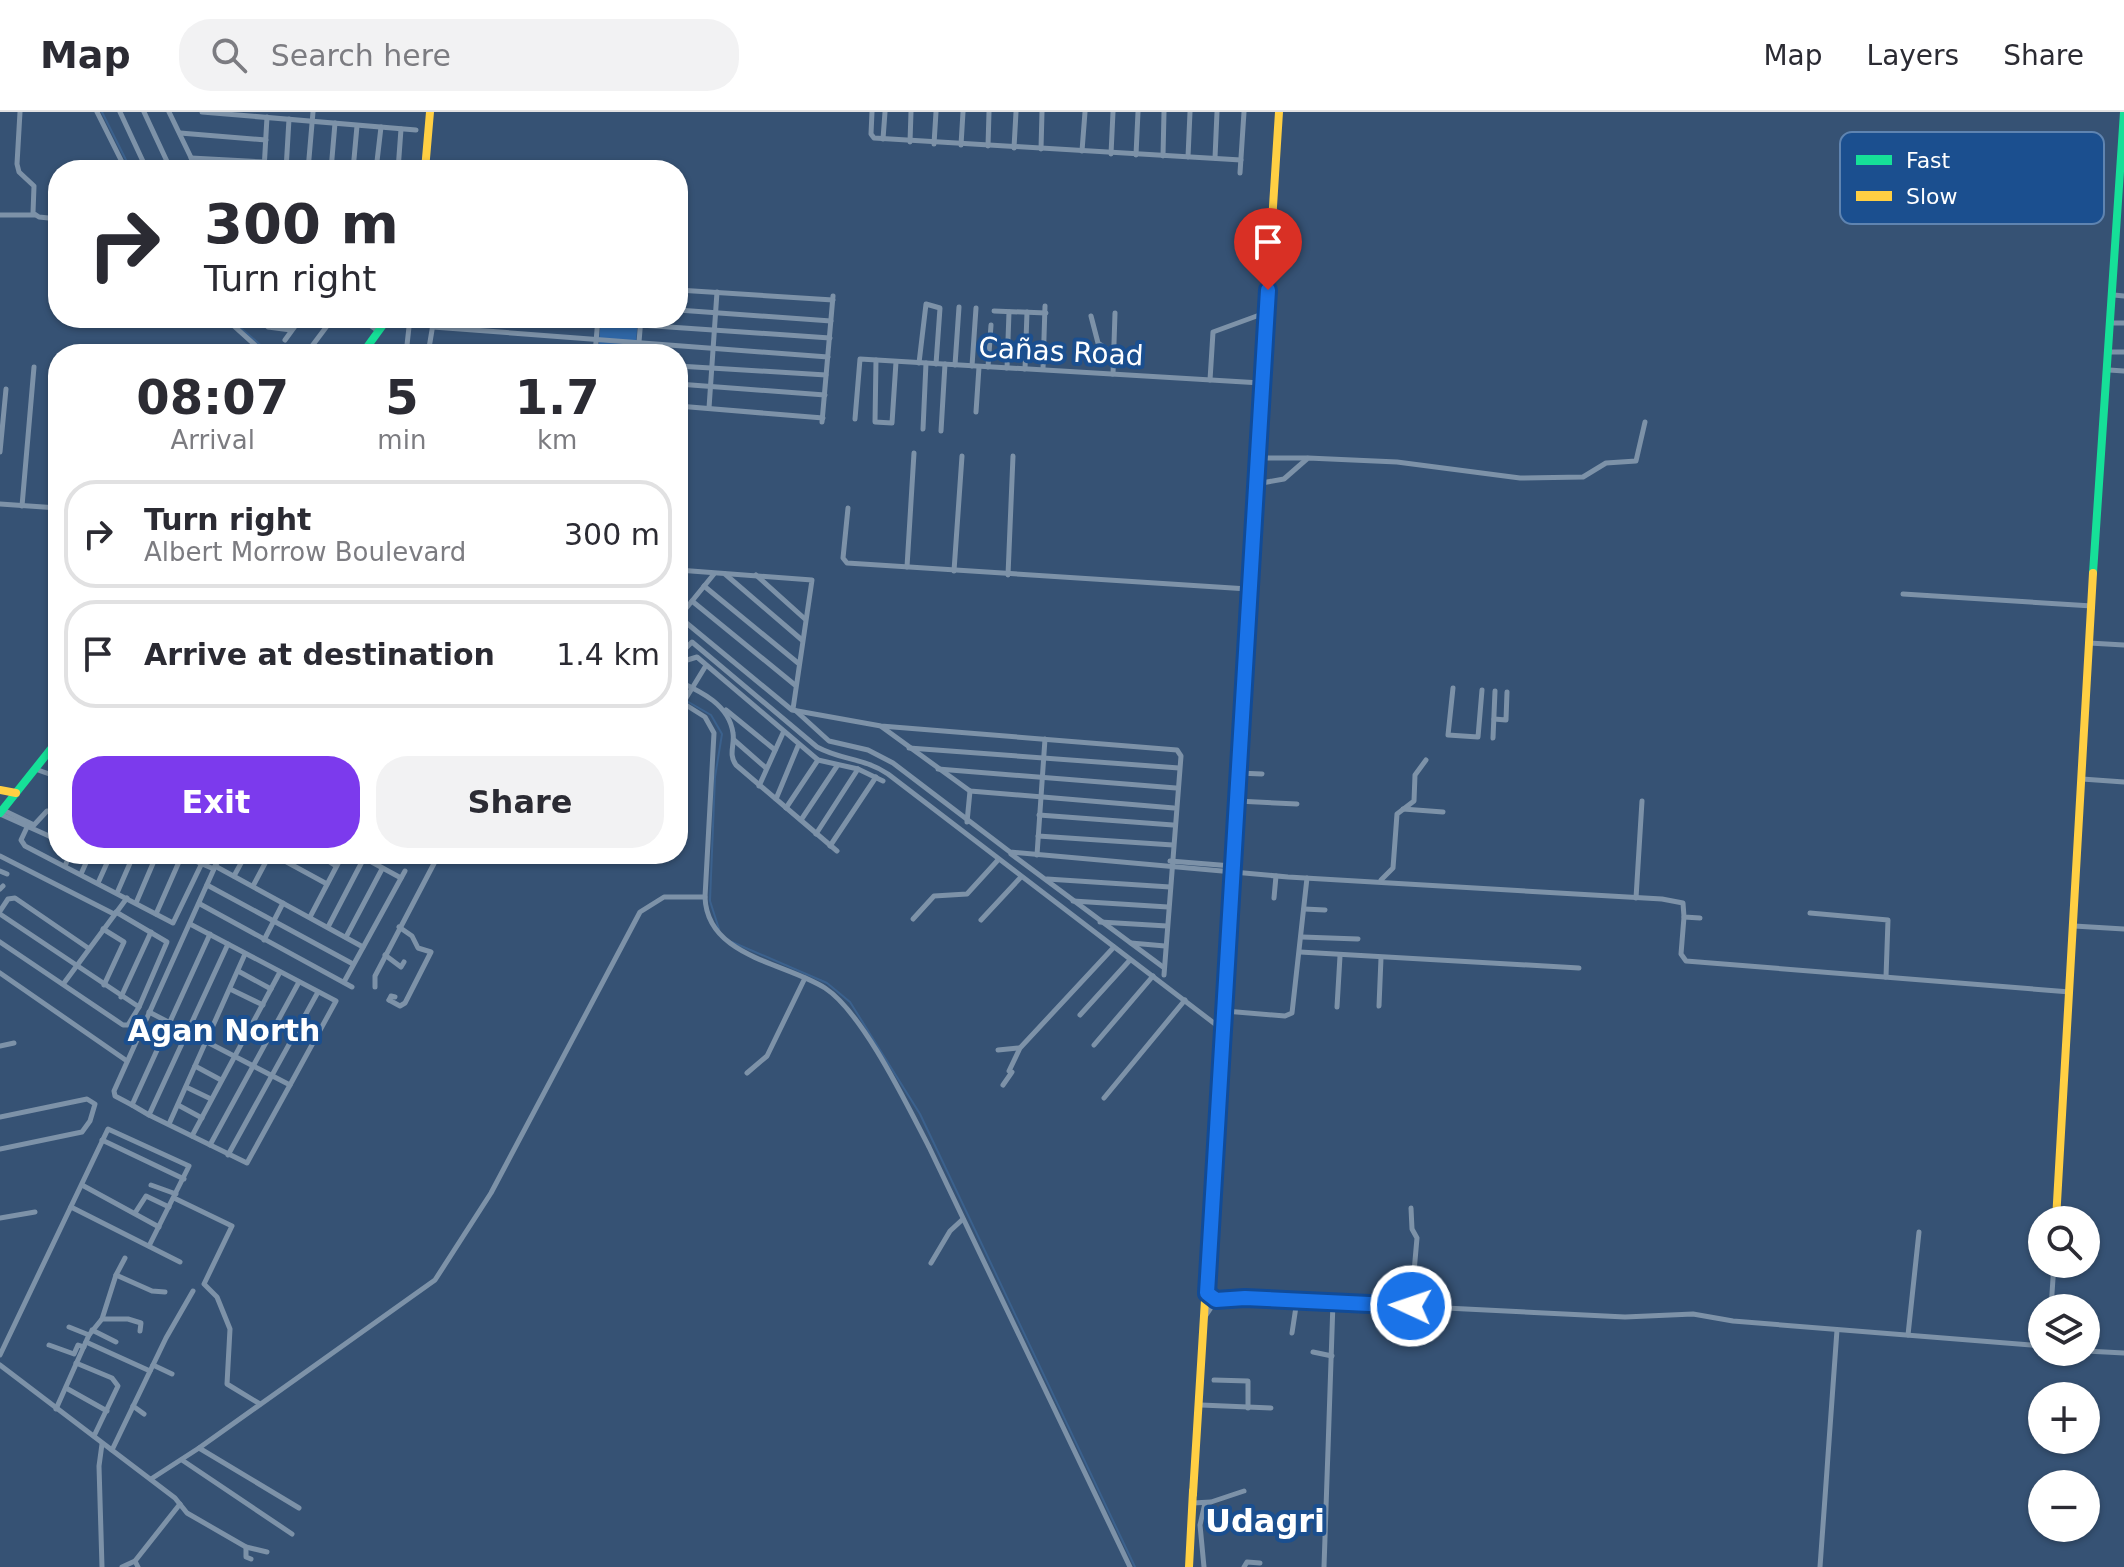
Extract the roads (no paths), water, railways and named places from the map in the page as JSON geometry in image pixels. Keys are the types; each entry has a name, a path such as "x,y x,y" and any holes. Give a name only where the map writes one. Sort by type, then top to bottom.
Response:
{"main road":[{"path":"426,160 430,112"},
{"path":"1193,1498 1279,112"},
{"path":"2057,1206 2089,643 2111,352 2124,112"},
{"path":"369,344 380,328"},
{"path":"1,812 48,752"},
{"path":"0,790 16,793"},
{"path":"1189,1567 1201,1306 1222,1011"}],"street":[{"path":"20,112 17,164 19,172 34,186 35,215"},
{"path":"97,112 121,160"},
{"path":"120,112 142,160"},
{"path":"144,112 166,160"},
{"path":"169,112 191,158 228,160"},
{"path":"202,112 416,130"},
{"path":"309,160 313,112"},
{"path":"872,112 871,136 883,139 1241,160"},
{"path":"883,139 885,112"},
{"path":"910,142 911,112"},
{"path":"934,144 936,112"},
{"path":"961,145 963,112"},
{"path":"988,146 989,112"},
{"path":"1014,148 1016,112"},
{"path":"1041,149 1042,112"},
{"path":"1082,151 1085,112"},
{"path":"1111,154 1113,112"},
{"path":"1136,155 1138,112"},
{"path":"1163,156 1164,112"},
{"path":"1188,157 1190,112"},
{"path":"1215,158 1217,112"},
{"path":"1240,173 1244,112"},
{"path":"265,160 267,117"},
{"path":"287,160 289,119"},
{"path":"332,160 335,123"},
{"path":"354,160 357,126"},
{"path":"377,160 381,127"},
{"path":"399,160 401,129"},
{"path":"180,133 266,140"},
{"path":"0,215 48,217"},
{"path":"688,291 833,298 823,420 688,407"},
{"path":"709,408 717,292"},
{"path":"2114,295 2124,296"},
{"path":"919,363 926,304 940,308 936,364"},
{"path":"955,365 959,307"},
{"path":"976,308 976,412"},
{"path":"994,311 1045,310 1043,369"},
{"path":"688,311 831,321"},
{"path":"1007,368 1009,312"},
{"path":"1025,369 1027,312"},
{"path":"1113,374 1115,313"},
{"path":"1210,380 1214,332 1266,313"},
{"path":"1091,316 1098,343 1113,353"},
{"path":"2112,323 2124,323"},
{"path":"988,367 991,325"},
{"path":"688,327 830,338"},
{"path":"236,328 254,344"},
{"path":"276,328 291,330 285,340"},
{"path":"374,328 378,331"},
{"path":"445,328 628,344"},
{"path":"596,344 597,328"},
{"path":"688,348 828,357"},
{"path":"2111,352 2124,352"},
{"name":"Cañas Road","path":"855,419 858,360 1262,383"},
{"path":"876,360 875,422 892,423 896,362"},
{"path":"923,429 926,363"},
{"path":"941,431 945,364"},
{"path":"22,506 34,367"},
{"path":"688,367 826,375"},
{"path":"2109,370 2124,371"},
{"path":"688,385 825,395"},
{"path":"0,452 6,389"},
{"path":"1257,458 1397,462 1520,478 1578,478 1606,463 1636,461 1645,422"},
{"path":"907,567 914,453"},
{"path":"954,571 962,456"},
{"path":"1008,575 1013,456"},
{"path":"1255,484 1284,479 1308,458"},
{"path":"0,504 48,507"},
{"path":"848,508 844,561 1008,575 1249,589"},
{"path":"688,571 812,580 794,711"},
{"path":"688,605 715,573"},
{"path":"724,573 803,641"},
{"path":"756,575 806,619"},
{"path":"704,586 799,664"},
{"path":"1903,594 2093,606"},
{"path":"692,601 796,686"},
{"path":"688,624 829,741 868,750 893,763 1164,972 1174,808 1181,755 1173,748 881,726 794,711"},
{"path":"688,646 692,642 817,747 837,757 854,757 873,764 1219,1027"},
{"path":"2089,643 2124,645"},
{"path":"688,659 695,656 818,760 858,769 883,781"},
{"path":"688,693 705,667"},
{"path":"688,685 724,708 775,750"},
{"path":"1453,688 1448,735 1478,737 1482,690"},
{"path":"1493,738 1495,691"},
{"path":"1494,719 1506,720 1507,692"},
{"path":"688,704 705,717 714,733 705,897 711,921 726,942 805,978 841,1002 860,1028 900,1091 1130,1567"},
{"path":"724,708 733,739 732,759 759,786 837,851"},
{"path":"730,725 737,719"},
{"path":"881,726 935,769 970,791 1174,808"},
{"path":"759,786 783,733"},
{"path":"733,739 766,768"},
{"path":"1031,869 1038,836 1045,739"},
{"path":"776,799 798,746"},
{"path":"907,747 1179,768"},
{"path":"786,808 818,760"},
{"path":"1380,881 1393,868 1397,816 1414,801 1416,772 1426,760"},
{"path":"801,820 837,766"},
{"path":"34,769 48,774"},
{"path":"816,834 858,769"},
{"path":"935,769 1176,788"},
{"path":"1237,773 1262,774"},
{"path":"830,846 876,777"},
{"path":"2082,779 2124,782"},
{"path":"967,822 970,791"},
{"path":"1236,801 1297,804"},
{"path":"1636,898 1642,801"},
{"path":"1402,809 1443,812"},
{"path":"28,825 37,824 48,811"},
{"path":"1,812 48,835"},
{"path":"1039,815 1173,825"},
{"path":"28,825 22,844 48,857"},
{"path":"1038,836 1173,845"},
{"path":"1010,852 1162,864 1171,868 1231,869"},
{"path":"0,856 115,913 167,944 139,1007 125,1026 0,942"},
{"path":"913,919 934,896 967,894 998,860"},
{"path":"1162,864 1172,861 1276,876 1682,902 1681,954 1686,961 2071,992"},
{"path":"61,864 156,914 176,921 202,864"},
{"path":"81,874 86,864"},
{"path":"98,883 107,864"},
{"path":"117,893 130,864"},
{"path":"136,903 153,864"},
{"path":"156,914 177,864"},
{"path":"205,864 234,876 363,947"},
{"path":"216,864 113,1093 149,1115 245,1163 249,1161 336,1001"},
{"path":"234,876 241,864"},
{"path":"253,886 265,864"},
{"path":"290,864 327,884"},
{"path":"310,917 336,866 333,864"},
{"path":"328,927 361,864"},
{"path":"374,864 401,878"},
{"path":"376,984 385,955 434,864"},
{"path":"346,937 382,869"},
{"path":"0,871 7,874"},
{"path":"344,982 405,871"},
{"path":"1274,898 1276,876"},
{"path":"981,920 1021,877"},
{"path":"1044,878 1170,887"},
{"path":"1204,1014 1222,1011 1289,1015 1294,1007 1295,965 1300,952 1307,878"},
{"path":"1060,891 1062,880"},
{"path":"207,885 353,964"},
{"path":"151,1479 435,1280 491,1193 635,920 645,908 664,897 705,897"},
{"path":"88,948 15,898 8,899 0,912 139,1007"},
{"path":"64,983 127,898"},
{"path":"1071,901 1168,907"},
{"path":"264,940 283,903"},
{"path":"200,904 352,987"},
{"path":"1304,909 1325,910"},
{"path":"1810,913 1887,919 1890,927 1886,977"},
{"path":"1684,917 1700,918"},
{"path":"1100,922 1167,926"},
{"path":"1117,934 1120,923"},
{"path":"190,924 343,1003"},
{"path":"2074,926 2124,929"},
{"path":"395,997 391,996 389,1000 400,1006 405,1003 431,952 418,948 411,935 399,927"},
{"path":"103,929 124,942 104,985"},
{"path":"121,997 151,932"},
{"path":"132,1105 210,934"},
{"path":"1302,937 1358,939"},
{"path":"1130,943 1165,946"},
{"path":"149,1115 228,944"},
{"path":"1003,1085 1007,1084 1012,1072 1009,1071 1010,1064 1020,1048 1114,947"},
{"path":"1300,952 1579,968"},
{"path":"169,1124 245,954"},
{"path":"385,955 401,967 404,962"},
{"path":"1337,1007 1340,956"},
{"path":"1379,1006 1381,958"},
{"path":"1080,1015 1130,960"},
{"path":"238,971 271,989"},
{"path":"192,1136 280,972"},
{"path":"0,973 127,1061"},
{"path":"1094,1045 1153,976"},
{"path":"747,1073 767,1056 805,978"},
{"path":"210,1145 299,982"},
{"path":"230,989 263,1005"},
{"path":"228,1155 318,992"},
{"path":"1104,1098 1185,1000"},
{"path":"149,1012 290,1085"},
{"path":"0,1046 14,1043"},
{"path":"998,1050 1020,1048"},
{"path":"195,1066 221,1080"},
{"path":"186,1087 211,1099"},
{"path":"0,1117 84,1100 95,1104 90,1121 82,1132 0,1149"},
{"path":"178,1105 202,1118"},
{"path":"0,1355 108,1129 188,1164 184,1179 149,1246"},
{"path":"128,1152 134,1138"},
{"path":"101,1140 184,1179"},
{"path":"82,1185 159,1227"},
{"path":"151,1185 232,1226 204,1286 216,1295 230,1329 227,1384 260,1404"},
{"path":"135,1213 146,1196 169,1207"},
{"path":"71,1207 180,1262"},
{"path":"1411,1208 1412,1229 1417,1238 1411,1306"},
{"path":"0,1218 35,1212"},
{"path":"931,1263 950,1231 963,1219"},
{"path":"1908,1335 1919,1232"},
{"path":"56,1409 88,1338 102,1319 116,1275 125,1258"},
{"path":"116,1275 149,1290 165,1292"},
{"path":"112,1450 193,1291"},
{"path":"1207,1293 1216,1300"},
{"path":"1205,1318 1216,1300 1226,1297 1625,1317 1693,1314 1733,1321 2028,1345"},
{"path":"1292,1333 1297,1300"},
{"path":"1324,1567 1333,1302"},
{"path":"102,1319 138,1322 140,1331"},
{"path":"69,1327 152,1368 172,1374"},
{"path":"1820,1567 1837,1330"},
{"path":"49,1345 74,1354 78,1345 88,1338 116,1342"},
{"path":"1313,1352 1332,1356"},
{"path":"2100,1352 2124,1353"},
{"path":"76,1363 117,1383 94,1436"},
{"path":"0,1365 151,1479 187,1513 246,1547 267,1552"},
{"path":"1214,1380 1248,1381 1248,1408"},
{"path":"66,1388 107,1411"},
{"path":"1201,1405 1271,1408"},
{"path":"133,1406 144,1414"},
{"path":"102,1443 99,1466 102,1567"},
{"path":"199,1448 299,1508"},
{"path":"182,1460 292,1534"},
{"path":"1193,1498 1205,1503 1244,1491"},
{"path":"1204,1567 1200,1525 1205,1503"},
{"path":"122,1567 137,1564 180,1504"},
{"path":"246,1547 246,1557 251,1559"},
{"path":"1244,1567 1247,1562 1260,1563"}],"waterway":[{"path":"102,112 126,160"},
{"path":"241,328 259,344"},
{"path":"688,702 711,715 722,734 715,777 710,901 719,929"},
{"path":"732,942 827,983 850,1002 920,1114 1135,1567"}],"district":[{"name":"Agan North","path":"224,1031"},
{"name":"Udagri","path":"1265,1521"}]}
